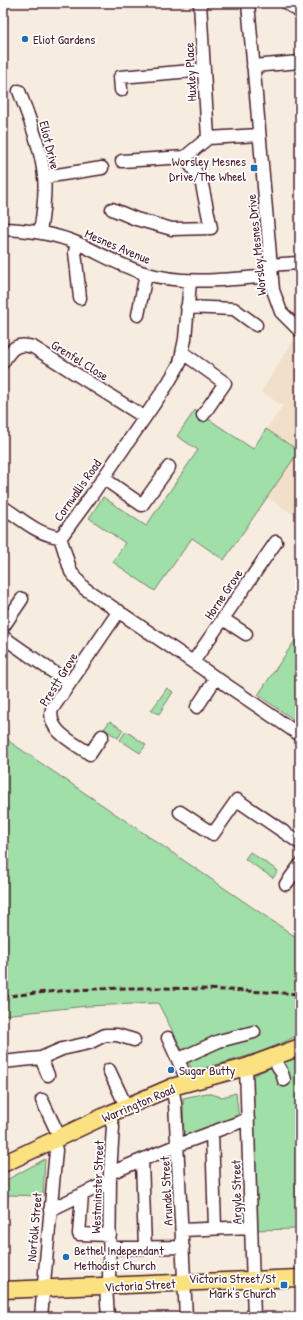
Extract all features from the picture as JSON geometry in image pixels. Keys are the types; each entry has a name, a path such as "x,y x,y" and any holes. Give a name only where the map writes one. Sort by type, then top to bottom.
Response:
{"main road":[{"name":"Warrington Road","path":"3,1164 126,1106 188,1082 246,1067 300,1047"},
{"name":"Victoria Street","path":"3,1290 108,1287 185,1282 300,1278"}],"street":[{"name":"Huxley Place","path":"200,3 208,138"},
{"name":"Worsley Mesnes Drive","path":"248,3 271,270 275,299 282,312 300,331"},
{"path":"287,3 300,12"},
{"path":"253,66 300,62"},
{"path":"120,90 120,77 204,70"},
{"name":"Eliot Drive","path":"19,90 34,132 44,177 43,214 40,232"},
{"path":"122,161 185,157 208,138 259,135"},
{"path":"112,209 136,219 172,230 211,228 201,180 185,157"},
{"path":"44,177 102,168"},
{"name":"Mesnes Avenue","path":"3,229 40,232 77,243 118,264 146,274 190,282 271,270 300,264"},
{"path":"77,243 75,252 80,298"},
{"path":"138,315 146,274"},
{"name":"Cornwallis Road","path":"190,282 183,353 171,378 61,538 68,563 77,580 300,735"},
{"path":"187,307 234,309 256,325"},
{"name":"Grenfel Close","path":"3,362 7,345 26,345 33,347 144,417"},
{"path":"183,353 225,383 203,415"},
{"path":"103,478 142,505 169,467"},
{"path":"3,507 37,530 53,537 61,538"},
{"name":"Horne Grove","path":"193,662 276,542"},
{"path":"3,627 22,599"},
{"name":"Prestt Grove","path":"102,736 90,754 52,725 50,718 52,709 69,683 120,611"},
{"path":"223,619 246,634"},
{"path":"3,637 69,683"},
{"path":"197,707 216,678"},
{"path":"180,812 213,834 237,800 300,843"},
{"path":"286,884 300,865"},
{"path":"179,1059 219,1041 254,1032"},
{"path":"3,1062 41,1058 62,1049 82,1045 110,1034 134,1040"},
{"path":"168,1038 179,1059 188,1082"},
{"path":"41,1058 48,1075"},
{"path":"273,1058 282,1073 284,1080"},
{"name":"Argyle Street","path":"246,1067 254,1317"},
{"path":"109,1070 126,1106"},
{"name":"Arundel Street","path":"172,1088 176,1103 186,1317"},
{"name":"Norfolk Street","path":"40,1317 56,1150 56,1138 42,1100"},
{"name":"Westminster Street","path":"108,1317 110,1177 113,1127 109,1114"},
{"path":"50,1210 82,1195 110,1177 142,1160 248,1119"},
{"path":"212,1132 215,1228"},
{"path":"142,1160 145,1248"},
{"path":"82,1195 79,1234 110,1235"},
{"path":"182,1230 251,1227"},
{"path":"110,1248 183,1247"}],"shaded area":[{"path":"293,341 300,344 300,519 267,497 298,451 266,429 283,406 261,392"}],"green space":[{"path":"195,410 253,449 266,429 299,451 224,560 192,538 155,591 113,562 125,543 89,518 103,497 146,526 198,450 177,436"},
{"path":"300,633 300,724 258,695"},
{"path":"167,688 173,692 159,714 151,711"},
{"path":"110,721 123,730 118,738 104,729"},
{"path":"3,731 10,742 293,935 300,936 300,1034 287,1041 261,1051 193,1071 158,1003 87,1006 3,1015"},
{"path":"126,731 146,745 140,753 120,740"},
{"path":"250,852 278,871 273,878 245,859"},
{"path":"300,1054 300,1229 251,1230 250,1077"},
{"path":"207,1093 222,1097 236,1093 239,1120 184,1138 183,1098"},
{"path":"45,1159 43,1196 8,1195 3,1243 3,1182"}],"railway":[{"path":"3,997 114,988 226,990 300,994"}],"place":[{"name":"Eliot Gardens","path":"25,39"},
{"name":"Worsley Mesnes Drive/The Wheel","path":"254,168"},
{"name":"Sugar Butty","path":"171,1070"},
{"name":"Bethel Independant Methodist Church","path":"66,1257"},
{"name":"Victoria Street/St Mark's Church","path":"284,1285"}]}
